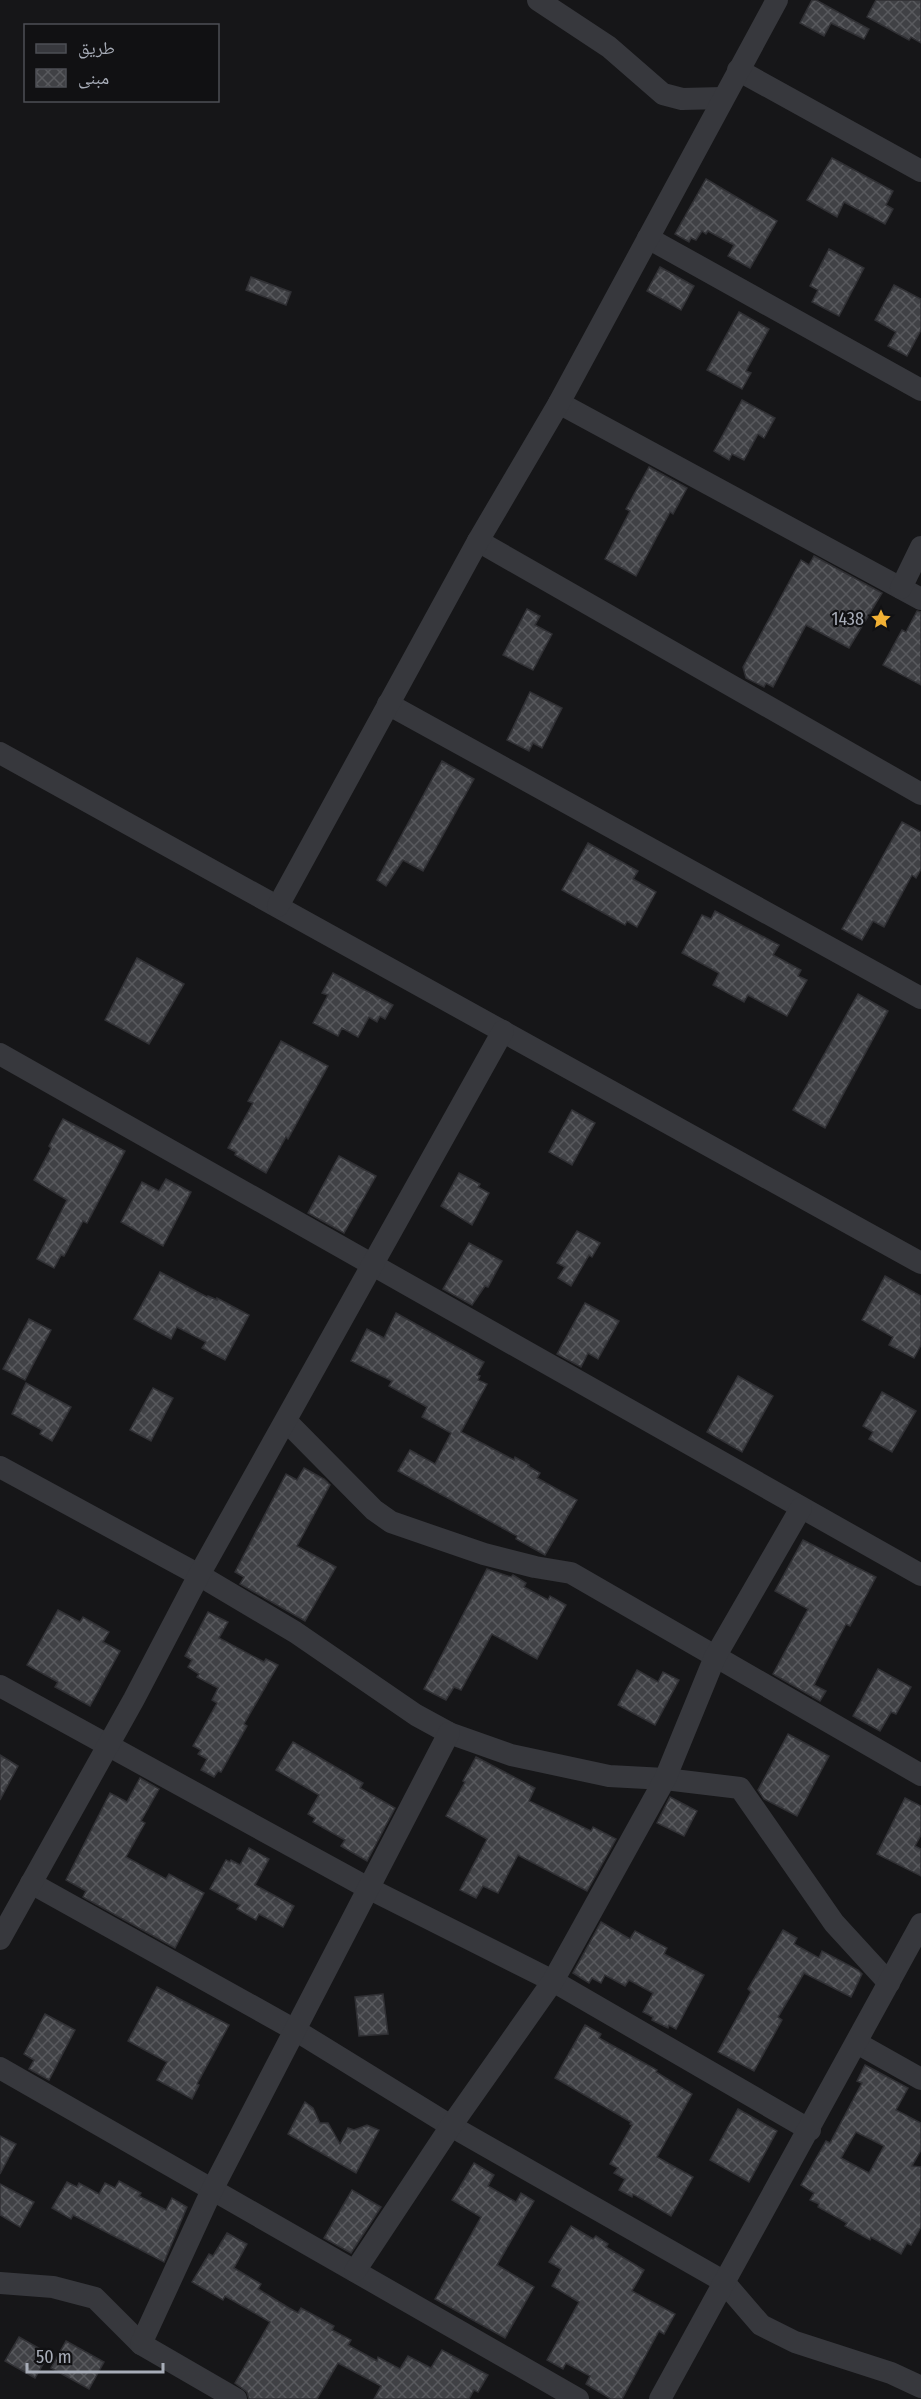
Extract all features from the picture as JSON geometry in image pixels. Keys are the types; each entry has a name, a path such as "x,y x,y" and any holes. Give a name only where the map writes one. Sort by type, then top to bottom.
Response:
{"street":[{"path":"538,0 609,47 663,94 682,99 723,98"},
{"path":"278,906 478,541 559,403 777,0"},
{"path":"738,70 921,171"},
{"path":"648,238 921,390"},
{"path":"559,403 921,599"},
{"path":"478,541 921,794"},
{"path":"901,588 921,547"},
{"path":"388,704 921,998"},
{"path":"0,753 921,1263"},
{"path":"0,1939 199,1575 503,1031"},
{"path":"0,1054 921,1575"},
{"path":"286,1421 374,1510 391,1522 484,1554 535,1567 571,1573 921,1775"},
{"path":"0,1467 199,1575 295,1632 416,1714 449,1733 540,1762 609,1776 665,1779 740,1788 834,1923 889,1983"},
{"path":"355,2271 451,2126 553,1981 665,1779 715,1657 801,1508"},
{"path":"0,1686 368,1887 553,1981 810,2130"},
{"path":"141,2344 212,2190 449,1733"},
{"path":"31,1883 295,2030 451,2126 723,2282 761,2325 775,2333 795,2342 891,2373 921,2386"},
{"path":"660,2399 723,2282 810,2130 921,1924"},
{"path":"857,2043 921,2079"},
{"path":"0,2068 578,2399"},
{"path":"0,2283 53,2287 95,2298 141,2344 236,2399"}],"building":[{"path":"812,0 816,0 869,29 864,39 831,23 824,36 800,23"},
{"path":"876,0 921,0 921,43 911,37 909,40 867,17"},
{"path":"832,158 893,191 886,205 893,209 885,224 844,202 837,217 807,200"},
{"path":"706,179 777,221 750,268 728,256 734,245 708,231 706,234 702,231 696,240 691,238 689,242 675,234"},
{"path":"829,249 864,268 839,316 812,302 818,290 810,286"},
{"path":"660,267 694,286 681,310 647,291"},
{"path":"251,277 291,292 286,305 246,290"},
{"path":"894,285 921,299 921,330 907,356 888,346 896,332 875,320"},
{"path":"739,312 769,329 746,371 751,373 742,389 707,370"},
{"path":"742,400 775,418 764,438 758,434 744,460 732,454 729,460 714,451"},
{"path":"649,467 687,488 673,514 670,512 636,576 605,559 630,511 626,509"},
{"path":"814,556 882,593 849,648 806,625 773,687 766,683 764,687 746,678 743,667 801,560 809,565"},
{"path":"527,609 540,616 535,625 552,634 533,670 503,655"},
{"path":"917,611 921,612 921,685 883,665 902,630 906,632"},
{"path":"530,692 562,708 542,748 533,743 529,751 507,740"},
{"path":"442,761 474,779 423,871 403,860 386,886 377,880"},
{"path":"902,822 921,832 921,869 916,878 912,875 884,927 873,921 862,940 842,929"},
{"path":"588,843 638,871 633,879 656,892 637,927 627,921 625,925 562,890"},
{"path":"715,911 779,945 773,955 801,970 798,976 807,980 787,1016 748,995 744,1002 713,985 719,973 682,953 702,915 711,919"},
{"path":"137,958 184,984 149,1044 105,1020"},
{"path":"333,973 393,1005 385,1019 380,1016 377,1022 369,1017 358,1037 342,1028 338,1036 313,1023 328,995 322,993"},
{"path":"858,994 888,1011 825,1128 793,1110"},
{"path":"281,1041 328,1066 288,1139 286,1137 266,1173 235,1155 236,1152 228,1148 253,1103 248,1101"},
{"path":"572,1110 595,1123 572,1165 549,1152"},
{"path":"63,1119 125,1151 87,1223 83,1221 64,1256 61,1255 54,1268 37,1259 67,1200 34,1180"},
{"path":"339,1156 376,1176 344,1233 308,1213"},
{"path":"459,1173 480,1184 478,1187 489,1193 472,1225 441,1206"},
{"path":"166,1179 191,1192 163,1246 121,1222 142,1182 159,1191"},
{"path":"577,1231 600,1243 592,1257 589,1255 571,1286 558,1278 565,1267 557,1263"},
{"path":"469,1243 502,1261 488,1287 485,1286 472,1305 443,1289"},
{"path":"160,1272 207,1297 217,1300 217,1298 249,1315 225,1360 202,1348 206,1342 177,1327 171,1339 134,1319"},
{"path":"885,1276 921,1296 921,1345 914,1358 889,1345 893,1337 862,1320"},
{"path":"585,1303 619,1321 598,1359 588,1353 581,1367 557,1354"},
{"path":"396,1313 484,1362 477,1375 480,1376 478,1380 487,1384 461,1432 514,1460 515,1457 529,1465 540,1473 537,1478 577,1500 545,1555 516,1539 517,1536 398,1471 410,1450 435,1464 451,1433 422,1417 427,1407 389,1386 392,1381 351,1361 367,1329 384,1338"},
{"path":"29,1319 51,1330 25,1380 3,1369"},
{"path":"738,1376 773,1396 742,1452 707,1432"},
{"path":"26,1383 71,1407 52,1441 40,1434 42,1430 12,1414"},
{"path":"153,1388 173,1398 151,1441 130,1430"},
{"path":"882,1392 916,1411 892,1452 869,1439 873,1432 863,1426"},
{"path":"304,1468 330,1485 297,1546 336,1567 305,1621 240,1584 244,1577 235,1572 286,1474 297,1480"},
{"path":"803,1540 876,1577 850,1626 846,1624 814,1685 826,1691 820,1701 773,1674 808,1609 775,1591"},
{"path":"487,1569 511,1577 513,1575 526,1583 524,1587 548,1600 550,1596 566,1605 537,1659 492,1634 461,1690 454,1687 446,1700 424,1689"},
{"path":"58,1610 80,1622 83,1617 109,1632 103,1642 120,1651 90,1706 55,1687 58,1682 27,1665"},
{"path":"208,1612 228,1622 219,1638 264,1662 266,1659 278,1665 244,1724 247,1726 221,1772 218,1771 214,1777 201,1770 207,1759 198,1754 201,1750 193,1746 217,1703 212,1700 218,1688 197,1677 199,1674 188,1667 192,1660 185,1656"},
{"path":"878,1669 911,1687 896,1714 891,1712 880,1731 853,1716"},
{"path":"637,1670 658,1682 663,1672 679,1680 655,1725 618,1705"},
{"path":"788,1734 829,1756 797,1816 764,1799 758,1790"},
{"path":"293,1742 363,1783 360,1788 395,1808 367,1861 341,1846 345,1840 313,1822 315,1818 308,1814 319,1795 276,1770"},
{"path":"0,1755 18,1766 0,1800"},
{"path":"476,1757 535,1788 529,1801 591,1831 593,1827 616,1839 587,1891 518,1855 498,1893 483,1886 476,1898 460,1890 487,1839 446,1816"},
{"path":"140,1778 159,1789 141,1821 145,1823 126,1857 166,1879 169,1874 204,1893 175,1948 83,1897 86,1891 66,1880 110,1793 127,1802"},
{"path":"670,1797 697,1811 684,1836 657,1823"},
{"path":"905,1798 921,1806 921,1835 915,1846 921,1849 921,1876 877,1854"},
{"path":"249,1848 269,1859 255,1885 294,1906 283,1927 259,1914 256,1920 237,1909 240,1905 210,1889 226,1860 240,1865"},
{"path":"601,1922 630,1939 635,1931 667,1948 664,1954 704,1975 676,2029 669,2025 668,2028 652,2020 653,2017 643,2012 653,1993 629,1980 625,1986 605,1975 601,1983 592,1978 589,1983 573,1973"},
{"path":"783,1930 797,1938 794,1944 819,1958 822,1951 862,1974 851,1997 804,1973 778,2017 782,2020 754,2071 718,2052 751,1992 748,1989"},
{"path":"157,1987 229,2025 197,2084 199,2085 192,2099 157,2080 167,2062 128,2041"},
{"path":"383,1994 388,2034 359,2036 355,1997"},
{"path":"45,2014 75,2030 49,2080 29,2069 34,2060 24,2054"},
{"path":"585,2025 601,2034 599,2038 657,2070 656,2072 692,2094 657,2157 693,2177 671,2216 633,2194 632,2197 619,2190 625,2179 614,2173 618,2168 610,2164 632,2125 631,2122 555,2078"},
{"path":"865,2065 908,2088 896,2110 921,2123 921,2150 912,2166 921,2167 921,2227 911,2245 907,2243 901,2254 845,2226 847,2223 810,2200 814,2193 801,2185 826,2141 830,2143 862,2083 857,2081","holes":["856,2132 884,2146 869,2173 841,2158"]},
{"path":"305,2102 313,2108 320,2123 328,2123 340,2144 348,2128 354,2130 367,2125 379,2130 356,2173 288,2134"},
{"path":"738,2109 777,2131 749,2182 710,2160"},
{"path":"0,2136 16,2144 0,2174"},
{"path":"474,2163 494,2175 488,2186 516,2202 521,2193 534,2201 497,2265 534,2287 505,2338 435,2299 481,2217 452,2200"},
{"path":"119,2181 141,2193 139,2196 166,2210 172,2198 187,2207 164,2262 73,2215 71,2219 52,2208 67,2182 77,2187 79,2183 99,2194 105,2183 115,2188"},
{"path":"0,2184 34,2202 20,2227 0,2215"},
{"path":"352,2190 381,2207 351,2253 324,2238"},
{"path":"571,2226 593,2239 596,2236 608,2244 606,2247 644,2270 632,2291 675,2314 664,2334 659,2331 622,2399 611,2399 586,2384 590,2376 566,2363 563,2369 547,2360 579,2302 552,2286 561,2269 549,2262"},
{"path":"227,2233 247,2244 234,2268 261,2284 258,2289 298,2313 301,2308 334,2326 332,2330 351,2340 348,2345 377,2361 378,2357 400,2369 408,2356 431,2368 442,2350 488,2375 478,2392 474,2390 469,2399 374,2399 381,2386 338,2363 317,2399 249,2399 247,2392 235,2383 270,2322 225,2296 223,2300 192,2282 209,2254 213,2256"},
{"path":"19,2337 49,2354 35,2378 5,2361"},
{"path":"66,2341 104,2362 89,2389 51,2368"}],"place":[{"name":"1438","path":"881,619"}]}
